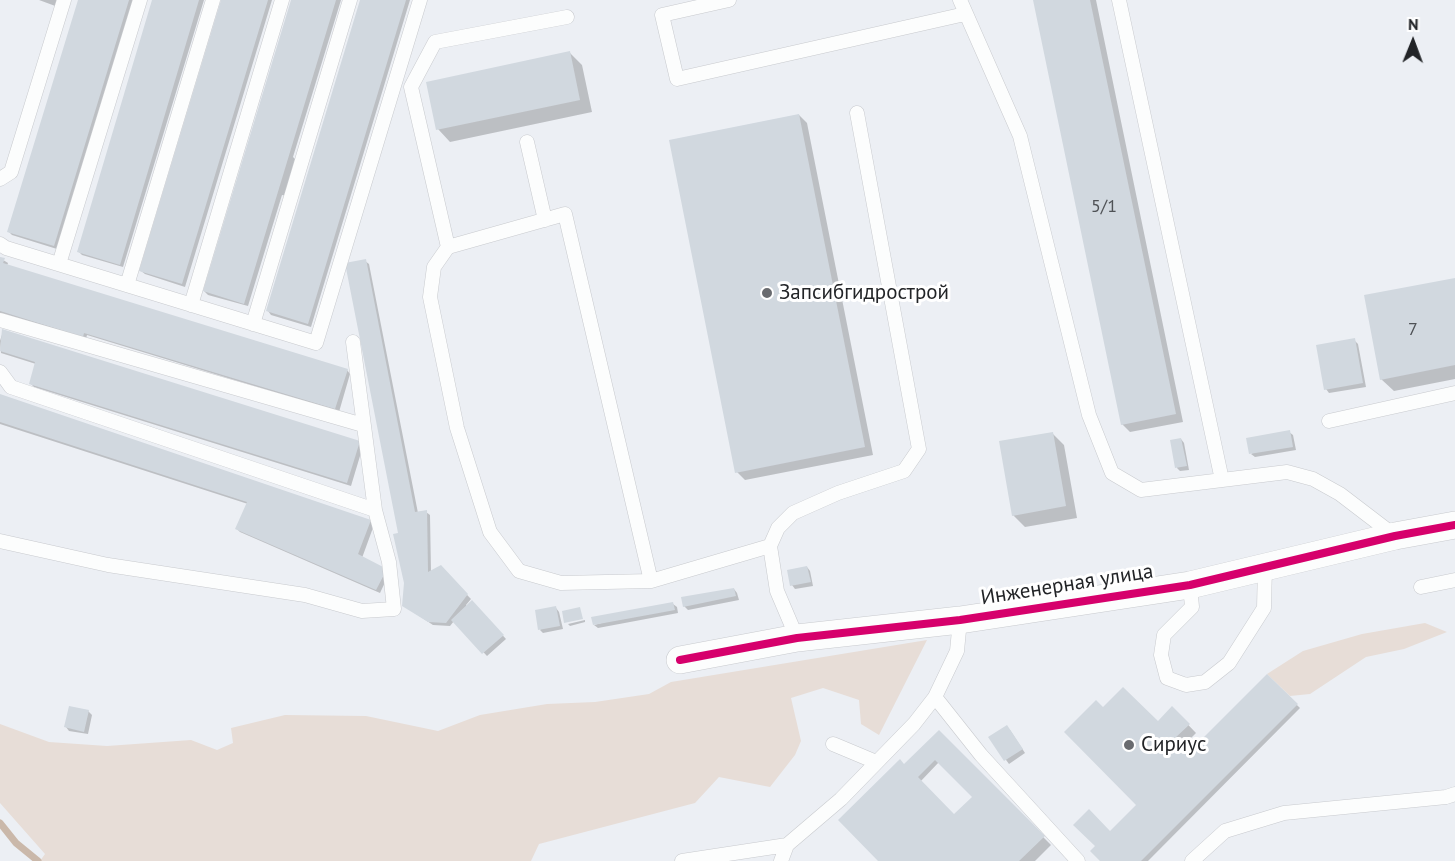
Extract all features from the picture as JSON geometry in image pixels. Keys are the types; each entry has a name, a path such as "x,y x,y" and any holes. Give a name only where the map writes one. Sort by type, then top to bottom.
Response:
{"street":[{"name":"Инженерная улица","path":"680,660 796,638 960,620 1190,585 1395,536 1455,525"}],"lane":[{"path":"0,179 11,172 64,0"},
{"path":"59,264 140,0"},
{"path":"127,285 213,0"},
{"path":"191,305 282,0"},
{"path":"253,324 350,0"},
{"path":"0,244 6,248 316,343 420,0"},
{"path":"729,0 662,15 677,79 965,14"},
{"path":"960,0 1020,136 1089,415 1112,473 1141,490 1189,486 1287,472 1314,479 1340,494 1395,536"},
{"path":"1119,0 1222,480"},
{"path":"448,247 411,87 435,42 567,17"},
{"path":"796,638 777,591 770,546 778,528 793,513 838,493 904,471 919,448 857,113"},
{"path":"527,142 545,220"},
{"path":"651,582 565,214 448,247 434,267 430,297 457,428 490,532 519,571 561,583 651,582 770,546"},
{"path":"0,320 363,425"},
{"path":"0,541 108,566 305,596 362,611 394,609 389,562 375,510 353,342"},
{"path":"0,372 11,387 375,510"},
{"path":"1329,421 1455,393"},
{"path":"1190,585 1192,607 1164,635 1161,655 1167,678 1186,685 1205,682 1229,663 1264,608 1266,566"},
{"path":"1421,587 1455,580"},
{"path":"781,861 787,845 841,799 914,724 935,697 957,651 960,620"},
{"path":"935,697 981,755 1078,861"},
{"path":"833,744 876,762"},
{"path":"1192,861 1225,831 1284,813 1446,797 1455,794"},
{"path":"682,861 787,845"}],"shaded area":[{"path":"1425,623 1447,632 1404,649 1366,657 1310,694 1290,696 1267,674 1303,651 1362,634"},
{"path":"927,640 879,735 861,724 859,700 823,688 791,698 801,741 795,755 770,787 719,777 695,803 539,844 531,861 40,861 45,854 0,803 0,724 49,742 107,746 191,740 217,750 233,743 231,728 285,715 366,716 438,731 480,715 547,704 595,702 649,694 671,682"}],"building":[{"path":"78,0 129,0 54,246 7,232"},
{"path":"152,0 199,0 120,265 77,252"},
{"path":"221,0 268,0 182,284 139,271"},
{"path":"291,0 336,0 244,304 203,291"},
{"path":"360,0 406,0 308,324 266,311"},
{"path":"1033,0 1090,0 1176,414 1121,425"},
{"path":"570,51 580,100 436,130 426,82"},
{"name":"Запсибгидрострой","path":"799,114 865,447 735,473 669,140"},
{"path":"0,257 5,258 3,263 348,369 335,409 84,333 83,337 0,311"},
{"path":"366,259 415,512 427,510 428,572 441,565 468,594 446,623 428,622 402,606 404,583 393,534 398,533 345,263"},
{"path":"1455,278 1455,365 1380,380 1364,295"},
{"path":"2,329 360,441 347,483 29,384 35,362 0,351"},
{"path":"1355,338 1363,383 1324,390 1316,345"},
{"path":"0,394 371,520 358,554 387,569 376,590 235,529 247,502 0,422"},
{"path":"1290,430 1293,447 1249,454 1246,438"},
{"path":"1053,432 1066,506 1012,516 999,441"},
{"path":"1181,438 1187,466 1175,468 1170,440"},
{"path":"807,566 811,582 790,586 787,570"},
{"path":"734,588 736,596 683,607 681,597"},
{"path":"472,600 504,635 482,654 451,620"},
{"path":"673,602 675,610 593,625 591,617"},
{"path":"556,606 560,626 538,630 535,610"},
{"path":"580,607 583,619 564,623 562,611"},
{"path":"1267,674 1298,704 1141,861 1100,861 1090,851 1095,846 1073,825 1089,809 1110,831 1136,805 1064,732 1096,700 1103,707 1123,687 1158,721 1172,706 1190,724 1175,738 1189,752"},
{"path":"69,706 89,710 84,732 64,727"},
{"path":"1007,725 1023,749 1004,761 988,737"},
{"path":"939,730 1045,836 1019,861 878,861 838,820 900,759 904,764","holes":["935,760 972,797 954,814 918,777"]}],"waterway":[{"path":"0,823 16,843 38,861"}],"cycle path":[{"path":"680,660 797,638 960,620 1190,585 1395,536 1455,525"}],"place":[{"name":"Запсибгидрострой","path":"767,293"},
{"name":"Сириус","path":"1129,745"}]}
